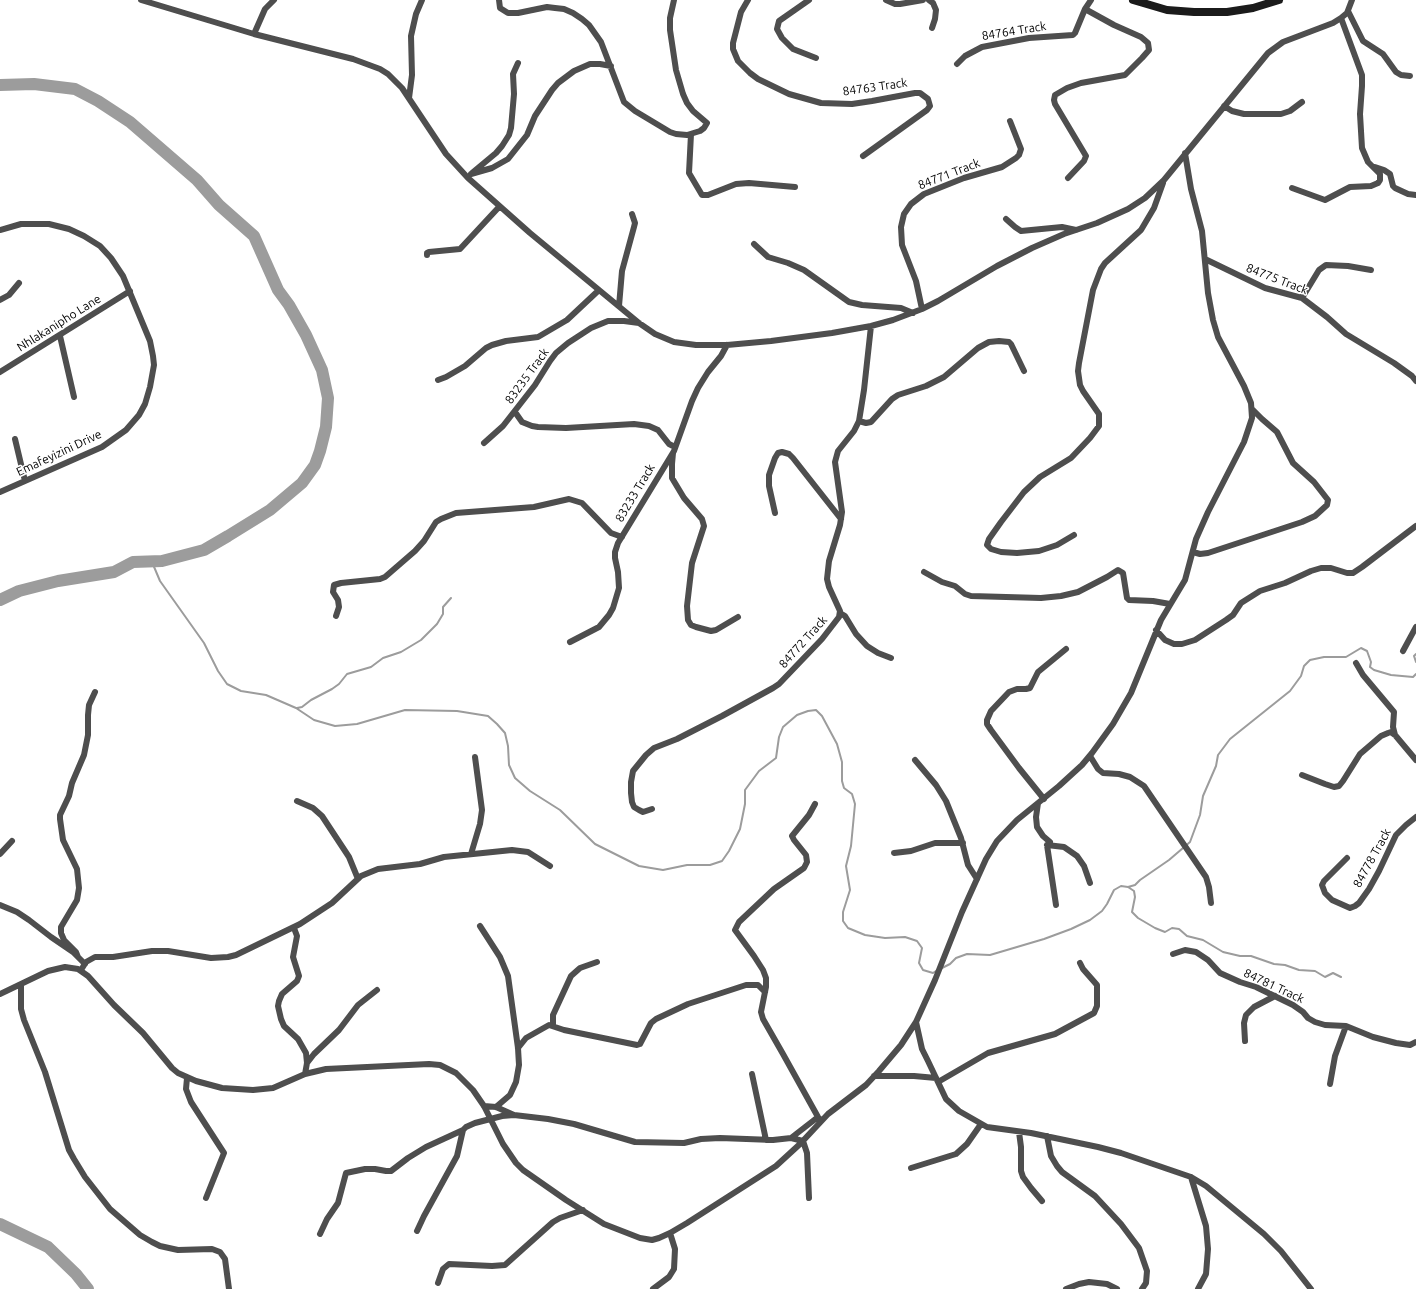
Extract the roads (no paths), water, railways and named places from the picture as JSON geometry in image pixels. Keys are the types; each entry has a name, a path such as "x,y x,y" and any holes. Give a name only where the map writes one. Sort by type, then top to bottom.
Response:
{"main road":[{"path":"1133,0 1167,10 1194,12 1227,12 1253,8 1279,0"}],"street":[{"path":"141,0 254,34 353,59 380,69 392,78 409,98 446,154 499,207 639,323 655,334 674,342 727,345 795,338 871,326 893,320 922,309 1013,257 1047,241 1097,223 1128,209 1145,198 1164,180 1263,58 1273,48 1283,42 1342,18 1348,11 1352,0"},
{"path":"254,34 265,9 274,0"},
{"path":"409,98 412,75 411,36 416,14 422,0"},
{"path":"499,0 500,8 508,13 518,14 547,8 564,9 573,13 589,25 601,42 623,99 627,105 670,132 681,135 691,134 704,128 707,123 693,111 682,94 676,70 670,30 670,18 674,0"},
{"name":"84763 Track","path":"748,0 740,12 733,43 738,61 758,79 789,94 822,103 852,104 915,93 920,93 928,99 930,106 927,110 863,156"},
{"path":"809,0 779,21 777,29 782,38 793,49 816,58"},
{"path":"886,0 895,4 923,0"},
{"path":"929,0 933,2 936,10 932,28"},
{"path":"1068,178 1084,161 1086,156 1055,104 1055,95 1066,88 1081,83 1125,75 1147,52 1149,46 1148,43 1141,37 1114,25 1085,9 1091,0"},
{"name":"84764 Track","path":"957,64 965,56 982,47 1030,38 1070,35 1075,33 1085,9"},
{"path":"1348,11 1363,41 1383,54 1396,72 1401,75 1410,76"},
{"path":"1292,188 1326,200 1350,187 1372,186 1380,180 1380,174 1365,157 1362,148 1360,114 1362,75 1342,18"},
{"path":"469,176 496,153 509,135 514,94 513,74 518,63"},
{"path":"469,176 492,168 508,159 527,135 534,116 554,87 574,71 582,66 590,64 611,66"},
{"path":"1224,106 1237,113 1274,114 1286,113 1302,102"},
{"name":"84771 Track","path":"922,309 916,281 902,245 901,227 904,214 911,204 924,194 964,178 1002,167 1016,158 1020,152 1020,146 1010,121"},
{"path":"691,134 689,173 702,195 708,196 736,184 749,183 795,187"},
{"path":"791,1138 854,1095 874,1076 901,1044 916,1022 938,974 951,938 977,879 998,840 1017,820 1044,799 1090,756 1113,724 1126,702 1156,630 1185,580 1196,539 1251,425 1252,408 1248,396 1218,337 1213,320 1208,293 1202,231 1191,189 1185,153"},
{"path":"1372,166 1388,172 1394,188 1408,194 1416,195"},
{"path":"1074,535 1057,545 1039,551 1017,553 1001,552 991,549 987,545 989,539 1024,492 1040,477 1071,458 1099,426 1099,414 1080,385 1078,371 1093,290 1105,263 1141,230 1154,208 1164,180"},
{"path":"427,255 429,252 460,249 499,207"},
{"path":"619,306 622,271 635,223 632,214"},
{"path":"1006,219 1021,231 1062,227 1076,230"},
{"name":"Emafeyizini Drive","path":"0,230 21,224 49,224 68,229 84,236 100,246 111,258 123,276 130,291 146,331 154,365 147,399 139,415 126,430 111,442 0,492"},
{"path":"754,244 768,256 804,270 850,302 862,305 902,308 913,313"},
{"name":"84775 Track","path":"1205,259 1265,288 1302,298 1346,334 1394,363 1416,381"},
{"path":"1302,298 1319,270 1326,266 1348,266 1370,270"},
{"path":"0,300 9,295 19,283"},
{"path":"438,380 465,366 492,344 538,337 566,320 599,290"},
{"name":"Nhlakanipho Lane","path":"0,372 130,291"},
{"name":"83235 Track","path":"484,443 504,426 535,385 550,361 568,343 591,328 608,321 639,323"},
{"name":"84772 Track","path":"652,809 643,812 638,810 634,807 631,794 633,771 646,755 654,748 677,739 773,688 822,639 838,620 840,613 827,579 829,561 841,519 842,504 834,462 838,451 854,431 859,421 871,326"},
{"path":"60,336 74,397"},
{"path":"859,421 866,423 871,422 892,399 898,395 926,386 944,377 978,348 989,342 999,341 1008,342 1011,344 1024,371"},
{"name":"83233 Track","path":"570,642 599,627 613,608 619,588 615,552 618,543 674,449 698,388 727,345"},
{"path":"1192,552 1200,554 1208,553 1309,519 1327,505 1327,499 1314,482 1293,463 1275,429 1262,419 1252,408"},
{"path":"514,412 522,422 538,427 566,428 634,424 649,426 658,430 674,449 672,478 684,498 702,519 704,526 692,563 686,606 688,620 696,627 711,631 716,630 738,617"},
{"path":"15,439 25,481"},
{"path":"775,513 769,486 769,475 776,455 782,452 789,454 793,458 841,519"},
{"path":"336,616 339,607 338,600 333,592 334,585 340,583 380,579 385,577 415,551 436,522 456,513 534,507 569,499 582,503 611,533 622,537"},
{"path":"1156,630 1165,640 1174,644 1182,644 1195,640 1233,615 1241,603 1260,591 1285,584 1311,571 1321,568 1331,568 1347,573 1353,573 1362,568 1416,526"},
{"path":"924,572 942,582 955,586 970,596 1041,598 1074,594 1097,583 1118,570 1123,573 1127,598 1129,600 1153,601 1170,604"},
{"path":"840,613 845,616 856,634 867,646 878,653 891,658"},
{"path":"1403,651 1416,627"},
{"path":"1044,799 991,730 987,720 991,711 1009,692 1017,689 1030,688 1038,672 1066,649"},
{"path":"1356,663 1363,675 1394,712 1393,724 1395,735"},
{"path":"78,957 76,952 64,940 61,933 61,927 77,900 79,888 78,869 63,840 60,815 84,755 88,735 89,705 95,692"},
{"path":"1302,775 1325,784 1339,786 1360,754 1384,734 1391,732 1416,760"},
{"path":"1090,756 1103,774 1119,774 1130,777 1144,786 1203,872 1208,881 1211,903"},
{"path":"472,854 482,810 475,758"},
{"path":"915,760 941,792 949,808 962,843 968,865 977,879"},
{"path":"297,801 313,808 322,816 349,857 358,879"},
{"path":"1038,803 1036,817 1038,827 1043,836 1050,842 1047,845 1056,906"},
{"path":"815,804 809,815 792,836 806,855 807,862 804,868 774,890 739,922 736,928 736,933 751,951 763,970 767,983 761,1008 761,1015 819,1119"},
{"name":"84778 Track","path":"1347,858 1324,881 1322,885 1329,896 1350,908 1359,903 1369,889 1396,835 1416,817"},
{"path":"0,854 12,841"},
{"path":"894,853 911,851 935,843 962,843"},
{"path":"1047,845 1064,848 1077,856 1084,866 1090,883"},
{"path":"81,970 90,959 94,957 113,957 152,951 210,958 228,957 294,928 332,903 358,879 378,869 410,865 444,857 506,850 520,850 534,855 550,866"},
{"path":"0,905 17,912 29,920 85,964"},
{"path":"480,926 500,957 508,976 518,1048 519,1065 516,1082 510,1095 496,1107"},
{"path":"294,928 297,936 293,957 299,976 296,981 282,994 278,1006 284,1026 298,1039 306,1053 307,1063 305,1074"},
{"name":"84781 Track","path":"1172,954 1182,950 1196,952 1203,956 1220,973 1275,996 1299,1009 1308,1018 1315,1022 1325,1025 1346,1026 1383,1040 1403,1045 1416,1042"},
{"path":"553,1026 553,1015 571,976 580,968 597,962"},
{"path":"874,1076 914,1076 937,1080 988,1052 1055,1034 1094,1013 1097,1009 1097,985 1083,969 1080,963"},
{"path":"0,994 48,970 56,968 71,968 81,970 142,1033 172,1068 187,1078 222,1088 253,1090 273,1088 305,1074 326,1069 429,1064 440,1065 456,1073 473,1090 484,1106 503,1144 516,1164 523,1170 604,1224 640,1238 652,1240 670,1233 687,1223 776,1166 803,1141 819,1119"},
{"path":"21,984 21,1009 24,1020 45,1072 69,1150 85,1177 110,1208 140,1235 152,1242 160,1246 178,1250 212,1249 220,1252 225,1259 229,1289"},
{"path":"518,1048 522,1041 546,1026 553,1026 564,1030 637,1045 640,1044 651,1023 688,1004 746,985 758,985 765,992"},
{"path":"307,1063 314,1054 339,1030 358,1005 377,990"},
{"path":"1245,1041 1244,1023 1246,1015 1254,1007 1275,996"},
{"path":"916,1022 922,1049 946,1099 953,1106 981,1124 992,1128 1047,1136 1121,1153 1191,1177 1206,1186 1264,1234 1281,1251 1311,1289"},
{"path":"1330,1084 1335,1056 1346,1026"},
{"path":"752,1074 766,1140"},
{"path":"187,1078 186,1089 191,1102 224,1153 206,1198"},
{"path":"484,1106 496,1107 514,1116"},
{"path":"320,1234 327,1219 338,1203 346,1173 365,1168 391,1171 426,1147 470,1125 502,1116 560,1121 644,1143 684,1143 701,1139 720,1138 766,1140 791,1138 803,1141"},
{"path":"911,1168 956,1154 967,1144 981,1124"},
{"path":"417,1231 460,1150 460,1136 462,1130"},
{"path":"1019,1132 1021,1147 1021,1171 1023,1177 1042,1201"},
{"path":"1047,1136 1051,1156 1056,1166 1095,1196 1121,1224 1139,1248 1147,1271 1146,1283 1142,1289"},
{"path":"803,1141 807,1153 809,1198"},
{"path":"1191,1177 1206,1226 1208,1249 1206,1274 1198,1289"},
{"path":"438,1283 443,1269 449,1264 505,1265 553,1222 583,1210"},
{"path":"653,1289 669,1277 674,1269 675,1250 670,1233"},
{"path":"1066,1289 1089,1282 1107,1284 1117,1289"}],"waterway":[{"path":"0,85 34,84 75,89 98,101 130,122 197,180 219,205 254,236 278,290 289,305 306,335 322,370 328,398 326,427 320,451 315,465 302,483 270,510 228,536 204,550 162,561 133,562 114,572 58,581 19,591 0,600"},
{"path":"152,562 160,581 204,643 218,671 227,684 241,691 266,695 296,708 314,720 335,726 357,724 405,710 457,711 488,716 505,733 508,746 509,765 515,778 530,791 560,810 595,844 639,866 663,870 687,865 710,865 722,861 740,829 745,804 745,790 759,771 776,758 779,737 783,727 797,715 816,710 822,716 837,744 842,762 842,781 844,788 852,794 855,804 851,846 846,866 850,890 843,912 843,921 848,928 865,935 885,938 905,937 917,941 922,948 919,963 923,970 933,973 936,971"},
{"path":"297,708 302,707 311,700 332,689 339,684 347,674 371,667 383,658 401,652 421,640 437,624 443,614 443,607 451,598"},
{"path":"942,968 950,964 956,958 967,954 990,955 1044,939 1090,920 1102,911 1114,890 1121,886 1128,887 1135,885 1169,860 1190,842 1200,815 1203,796 1216,766 1218,755 1230,739 1290,691 1301,676 1304,666 1310,660 1324,657 1346,657 1361,648 1367,651 1371,662 1370,667 1374,670 1391,675 1413,677 1416,674"},
{"path":"1416,654 1414,656 1416,662"},
{"path":"1128,887 1134,891 1135,897 1132,912 1138,918 1155,928 1165,932 1172,928 1179,929 1187,936 1203,940 1223,952 1240,956 1251,956 1274,964 1285,965 1299,970 1315,971 1325,977 1333,973 1341,977"},
{"path":"0,1224 48,1247 76,1274 88,1289"}]}
